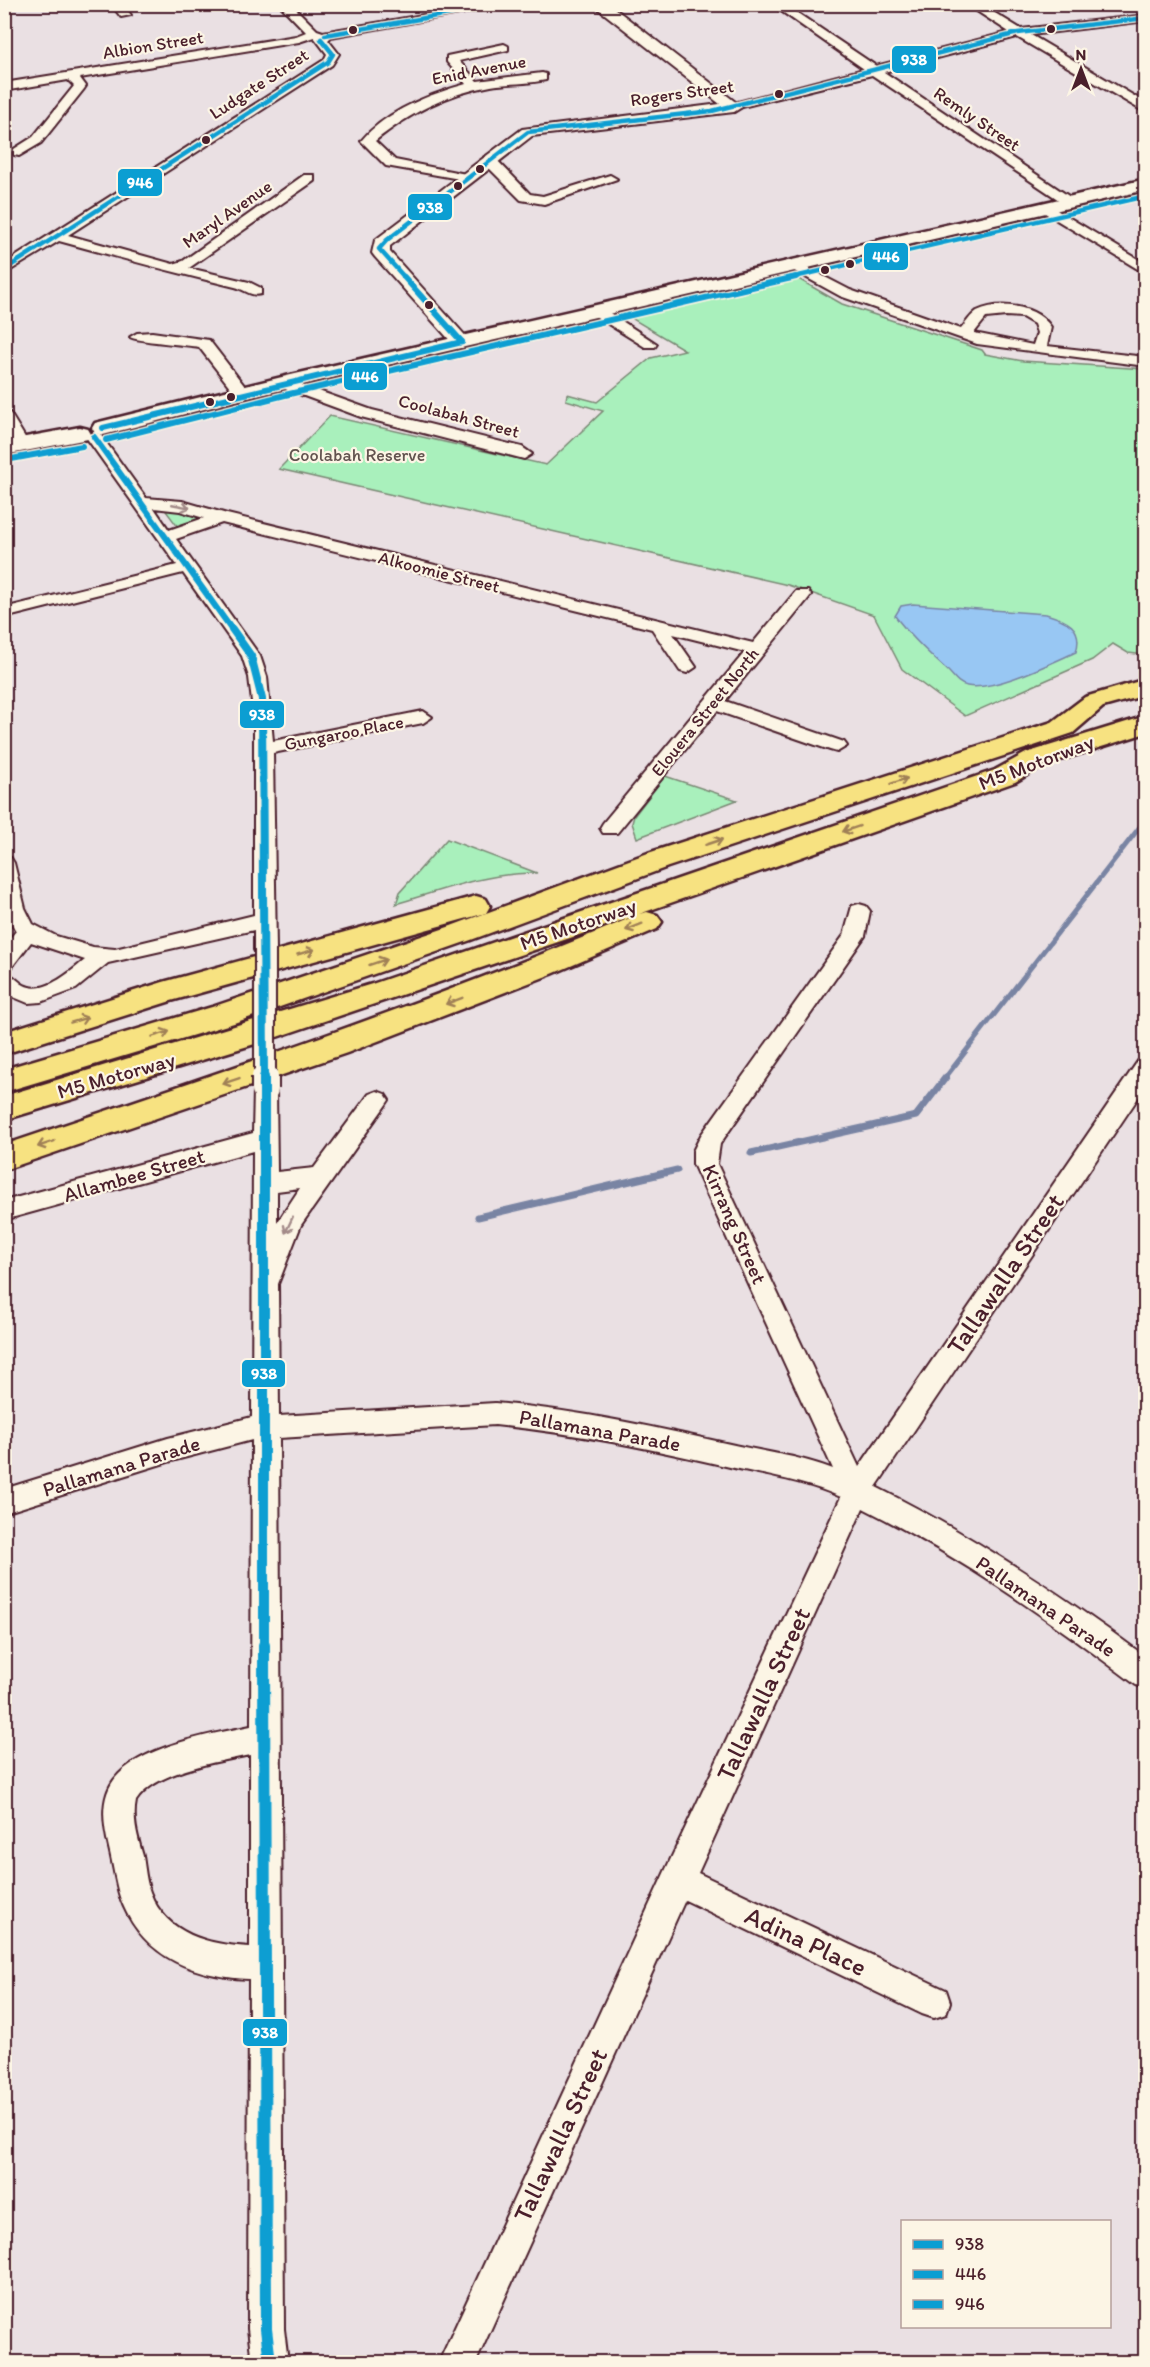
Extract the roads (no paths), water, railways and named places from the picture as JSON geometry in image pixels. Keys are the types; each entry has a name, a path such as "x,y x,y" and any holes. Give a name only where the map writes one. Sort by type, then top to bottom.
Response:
{"highway":[{"path":"1062,727 1094,702 1146,687"},
{"path":"1062,727 1101,708 1146,694"},
{"name":"M5 Motorway","path":"4,1081 234,1011 461,933 658,860 1062,727 1146,709"},
{"name":"M5 Motorway","path":"4,1108 132,1072 364,998 1005,776 1035,759 1146,724"},
{"path":"1005,776 1048,767 1146,735"},
{"path":"1005,776 1056,773 1146,745"},
{"path":"4,1042 303,953 658,860"},
{"path":"4,1158 336,1045 541,967 678,909 719,875"}],"main road":[{"path":"13,446 93,433 282,383 1146,184"}],"street":[{"path":"116,4 125,15"},
{"name":"Ludgate Street","path":"4,270 328,62 333,54 284,4"},
{"name":"Albion Street","path":"4,87 510,4"},
{"path":"599,4 734,107"},
{"name":"Remly Street","path":"776,4 1068,202"},
{"path":"971,4 1146,109"},
{"name":"Rogers Street","path":"462,342 379,249 387,240 521,136 538,130 734,107 1018,33 1146,18"},
{"path":"475,86 451,59 504,48"},
{"path":"9,74 18,85"},
{"path":"19,152 38,140 80,86 72,76"},
{"name":"Enid Avenue","path":"466,178 391,163 366,141 424,100 446,91 542,76"},
{"path":"489,160 526,197 544,200 610,180"},
{"name":"Maryl Avenue","path":"57,236 174,269 188,264 309,178"},
{"path":"1045,207 1146,270"},
{"path":"794,265 845,293 964,335 1000,345 1146,362"},
{"path":"174,269 244,285 256,291"},
{"path":"597,310 650,344"},
{"path":"964,335 981,315 1002,311 1020,313 1034,318 1044,326 1045,333 1039,350"},
{"path":"137,337 152,336 204,343 242,393"},
{"name":"Coolabah Street","path":"282,383 303,393 352,408 524,454"},
{"path":"4,416 13,446"},
{"path":"93,433 250,656 258,676 262,699 265,950 263,1139 266,2329 270,2362"},
{"name":"Alkoomie Street","path":"140,502 186,507 221,518 756,649"},
{"path":"165,537 221,518"},
{"path":"4,614 188,567"},
{"name":"Elouera Street North","path":"610,828 802,595"},
{"path":"658,625 687,667"},
{"path":"713,703 837,746"},
{"name":"Gungaroo Place","path":"264,749 423,717"},
{"path":"4,863 18,918 28,931 102,957 115,956 264,920"},
{"name":"Kirrang Street","path":"857,1492 705,1164 705,1151 709,1141 854,936 860,911"},
{"path":"4,962 28,931"},
{"path":"4,979 17,991 28,994 53,992 70,983 102,957"},
{"name":"Tallawalla Street","path":"457,2362 857,1492 1146,1067"},
{"path":"264,1290 290,1222 378,1100"},
{"name":"Allambee Street","path":"4,1211 263,1139"},
{"path":"264,1183 321,1176"},
{"name":"Pallamana Parade","path":"4,1501 168,1450 246,1430 495,1414 534,1416 670,1440 818,1475 857,1492 925,1528 1017,1582 1146,1676"},
{"path":"265,1738 225,1745 144,1773 128,1786 119,1803 119,1824 136,1897 150,1922 175,1944 210,1960 266,1964"},
{"name":"Adina Place","path":"677,1880 934,2002"}],"water":[{"path":"913,604 1046,614 1072,626 1078,636 1076,652 1006,681 978,687 967,686 958,681 925,650 895,616 901,606"}],"waterway":[{"path":"945,1078 1146,819"},
{"path":"751,1153 916,1116 946,1077"},
{"path":"478,1217 677,1170"}],"park label":[{"name":"Coolabah Reserve","path":"357,455"}]}
